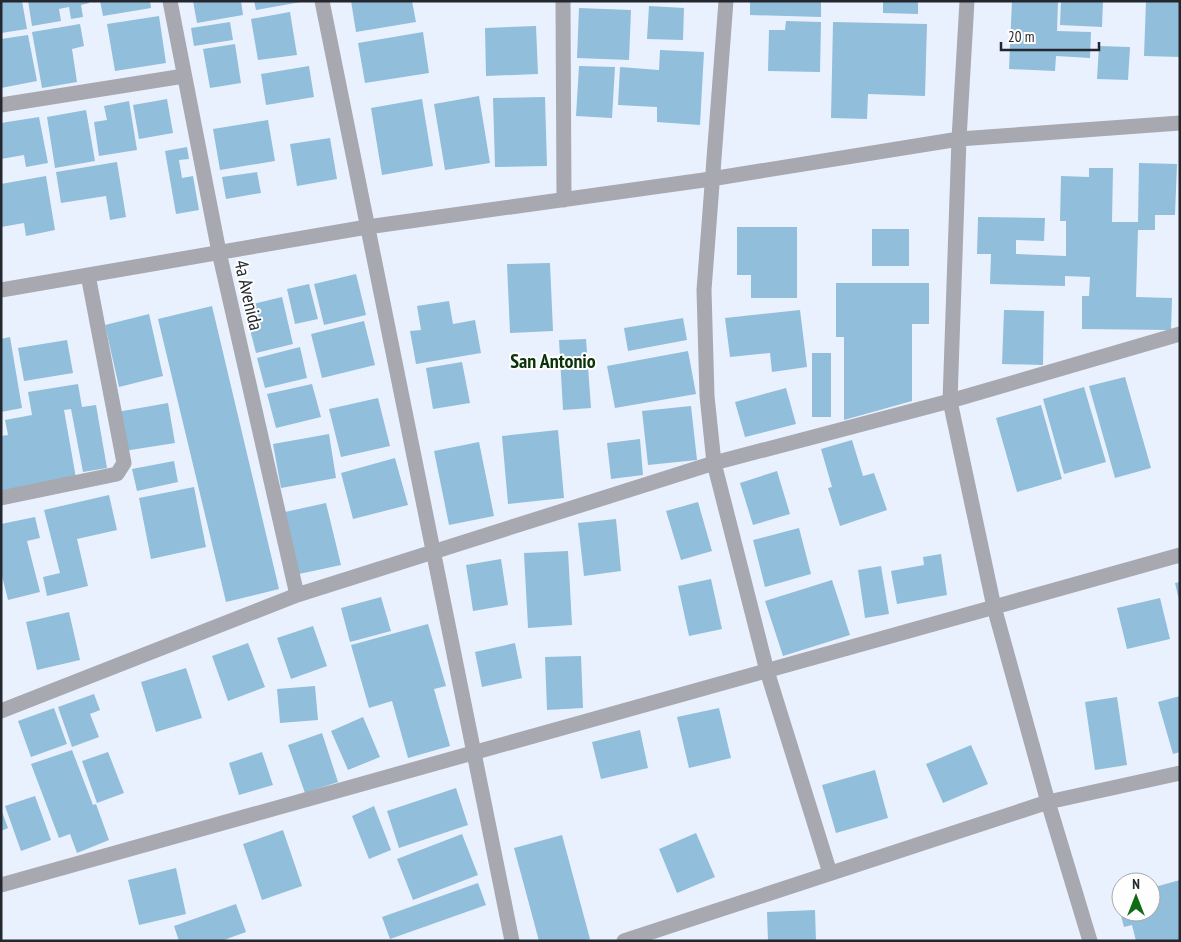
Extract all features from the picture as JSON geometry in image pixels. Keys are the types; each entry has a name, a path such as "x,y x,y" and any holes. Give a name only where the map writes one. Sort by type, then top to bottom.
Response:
{"street":[{"name":"4a Avenida","path":"170,1 219,252 297,596"},
{"path":"322,1 512,941"},
{"path":"563,1 564,200"},
{"path":"726,1 704,290 707,396 714,463 767,671 830,873"},
{"path":"967,1 959,139 950,401 994,607 1048,802 1090,941"},
{"path":"1,105 184,76"},
{"path":"1,290 367,226 712,179 959,139 1180,124"},
{"path":"1,498 117,474 124,463 88,275"},
{"path":"1,711 297,596 714,463 950,401 1180,334"},
{"path":"1,885 1180,555"},
{"path":"624,941 1048,802 1180,773"}],"building":[{"path":"1,1 22,1 27,29 1,33"},
{"path":"28,1 89,1 89,3 81,5 83,17 71,19 69,7 59,9 61,21 32,26"},
{"path":"100,1 150,1 151,8 103,16"},
{"path":"193,1 241,1 243,15 197,23"},
{"path":"254,1 301,1 301,2 256,10"},
{"path":"351,1 412,1 416,22 356,32"},
{"path":"750,1 821,1 821,17 750,15"},
{"path":"883,1 918,1 918,14 883,13"},
{"path":"1012,1 1058,1 1057,31 1091,32 1090,58 1056,56 1055,71 1009,69"},
{"path":"1061,1 1103,1 1102,27 1060,25"},
{"path":"1146,1 1180,1 1180,57 1144,56"},
{"path":"649,6 684,8 683,40 647,39"},
{"path":"579,8 631,10 629,60 577,58"},
{"path":"290,12 297,55 258,60 251,19"},
{"path":"159,16 166,63 115,71 107,24"},
{"path":"786,21 821,22 820,72 768,71 769,30 785,30"},
{"path":"230,22 233,40 194,46 191,28"},
{"path":"833,22 927,24 925,96 868,94 867,119 831,118"},
{"path":"80,24 84,46 72,49 77,82 42,88 32,32"},
{"path":"536,26 538,74 486,76 485,28"},
{"path":"423,32 429,73 365,83 358,43"},
{"path":"28,35 37,81 1,88 1,39"},
{"path":"235,44 241,83 210,88 203,49"},
{"path":"1099,46 1130,47 1128,80 1097,79"},
{"path":"660,50 704,52 700,125 657,122 657,107 618,105 620,67 659,70"},
{"path":"309,66 314,97 266,105 261,74"},
{"path":"579,66 615,67 612,118 576,116"},
{"path":"479,96 490,163 445,170 434,104"},
{"path":"545,97 547,166 495,167 493,98"},
{"path":"167,99 173,133 139,139 133,105"},
{"path":"422,99 433,166 382,175 371,108"},
{"path":"129,101 137,150 99,156 94,122 107,120 104,106"},
{"path":"86,110 95,161 55,168 47,117"},
{"path":"39,117 48,163 26,167 24,155 1,159 1,123"},
{"path":"268,120 275,161 220,170 213,129"},
{"path":"330,138 337,179 297,186 290,144"},
{"path":"187,147 189,159 179,160 182,178 193,176 199,210 176,214 165,151"},
{"path":"117,162 126,217 110,220 106,196 61,203 56,172"},
{"path":"1139,163 1177,164 1175,215 1155,215 1155,230 1138,230 1136,297 1172,298 1171,330 1082,329 1082,296 1089,296 1090,277 1065,276 1065,286 990,284 991,254 977,254 978,217 1045,218 1044,241 1016,240 1016,254 1066,256 1066,221 1060,221 1061,176 1089,177 1089,168 1113,168 1112,222 1138,222"},
{"path":"257,172 261,193 226,199 222,177"},
{"path":"46,176 55,230 26,236 24,223 1,227 1,184"},
{"path":"737,227 797,227 797,298 751,298 751,275 737,275"},
{"path":"872,229 909,229 909,266 872,266"},
{"path":"550,263 553,331 510,333 507,264"},
{"path":"356,274 366,315 324,325 314,284"},
{"path":"836,283 929,283 929,324 912,324 912,401 844,420 844,337 836,337"},
{"path":"309,284 318,319 295,324 287,289"},
{"path":"282,297 293,344 256,353 244,306"},
{"path":"449,301 453,324 475,320 481,353 416,364 410,331 421,330 417,306"},
{"path":"212,306 279,589 226,602 158,319"},
{"path":"800,310 807,367 772,372 770,353 730,357 725,318"},
{"path":"1004,310 1044,311 1043,365 1002,364"},
{"path":"149,314 163,376 119,387 105,325"},
{"path":"683,318 687,340 628,351 624,328"},
{"path":"364,321 375,365 322,378 311,334"},
{"path":"10,337 22,408 1,412 1,339"},
{"path":"586,339 591,408 563,410 559,340"},
{"path":"67,340 73,373 24,381 18,348"},
{"path":"300,347 307,378 265,388 257,358"},
{"path":"688,351 696,394 615,408 607,366"},
{"path":"812,353 831,353 831,417 812,417"},
{"path":"462,362 470,403 433,409 426,368"},
{"path":"1125,377 1151,468 1115,478 1089,386"},
{"path":"78,384 82,407 96,405 107,468 83,472 71,409 64,410 76,478 1,491 1,436 8,435 5,420 32,415 28,392"},
{"path":"312,384 321,417 276,428 267,394"},
{"path":"1084,387 1106,462 1064,474 1043,399"},
{"path":"786,388 796,424 745,437 735,402"},
{"path":"378,398 390,446 341,457 329,409"},
{"path":"168,403 175,443 124,451 117,412"},
{"path":"1041,405 1062,479 1017,492 996,418"},
{"path":"691,406 697,460 648,465 642,411"},
{"path":"558,430 564,498 508,504 502,436"},
{"path":"329,434 336,478 281,488 273,444"},
{"path":"640,439 643,475 611,479 607,443"},
{"path":"852,440 863,476 874,473 887,510 840,526 828,488 832,487 821,449"},
{"path":"479,442 494,516 449,525 434,451"},
{"path":"395,458 408,505 353,519 341,473"},
{"path":"174,461 178,482 137,491 132,469"},
{"path":"777,471 790,514 753,525 740,483"},
{"path":"194,487 206,547 151,559 139,498"},
{"path":"109,495 117,530 77,539 88,586 47,596 43,577 60,573 44,510"},
{"path":"698,502 712,551 681,560 666,511"},
{"path":"326,503 341,565 299,574 285,512"},
{"path":"35,517 40,538 27,541 40,592 8,600 1,572 1,524"},
{"path":"616,519 621,571 584,576 578,523"},
{"path":"799,528 811,574 765,587 753,540"},
{"path":"568,551 572,625 528,628 524,553"},
{"path":"941,554 947,595 897,604 891,571 924,565 923,557"},
{"path":"501,559 508,605 473,611 466,565"},
{"path":"881,566 889,614 865,618 858,570"},
{"path":"711,579 722,629 689,636 678,586"},
{"path":"832,580 850,635 783,656 765,601"},
{"path":"1180,582 1180,600 1179,600 1175,583"},
{"path":"381,597 391,631 350,642 341,608"},
{"path":"1160,598 1170,639 1127,649 1117,608"},
{"path":"69,612 80,660 37,670 26,622"},
{"path":"428,624 446,686 434,689 450,746 408,758 392,701 369,708 351,645"},
{"path":"313,626 327,666 291,679 277,638"},
{"path":"248,643 265,687 228,701 212,656"},
{"path":"515,643 522,678 482,687 475,652"},
{"path":"581,656 583,708 547,710 545,657"},
{"path":"186,668 202,718 156,732 141,682"},
{"path":"315,686 318,720 280,723 277,689"},
{"path":"94,694 100,710 90,714 99,737 72,747 58,707"},
{"path":"1180,696 1180,752 1173,754 1158,702"},
{"path":"1117,697 1127,765 1095,770 1085,702"},
{"path":"54,708 67,744 31,757 18,721"},
{"path":"719,708 731,758 689,768 677,717"},
{"path":"363,717 380,757 348,770 331,731"},
{"path":"640,730 648,768 601,779 592,742"},
{"path":"322,733 338,782 305,793 288,745"},
{"path":"971,745 988,784 943,803 926,764"},
{"path":"72,750 93,805 96,804 109,840 77,853 70,834 59,838 31,764"},
{"path":"108,752 124,793 97,803 82,761"},
{"path":"262,752 273,785 239,795 229,763"},
{"path":"875,770 888,818 836,833 822,785"},
{"path":"456,788 468,825 399,848 387,811"},
{"path":"35,796 51,840 21,851 5,806"},
{"path":"374,806 391,850 369,859 352,816"},
{"path":"1,809 8,828 1,831"},
{"path":"283,830 302,886 262,900 243,844"},
{"path":"696,833 715,877 677,893 659,849"},
{"path":"462,834 478,875 413,900 397,859"},
{"path":"562,835 590,939 582,941 539,941 514,848"},
{"path":"176,868 186,914 139,925 128,880"},
{"path":"1180,880 1180,941 1136,941 1132,925 1124,927 1123,922 1161,922 1161,885"},
{"path":"478,883 486,905 390,939 382,917"},
{"path":"236,904 246,932 221,941 179,941 174,926"},
{"path":"815,910 816,941 768,941 767,912"}],"district":[{"name":"San Antonio","path":"553,361"}]}
